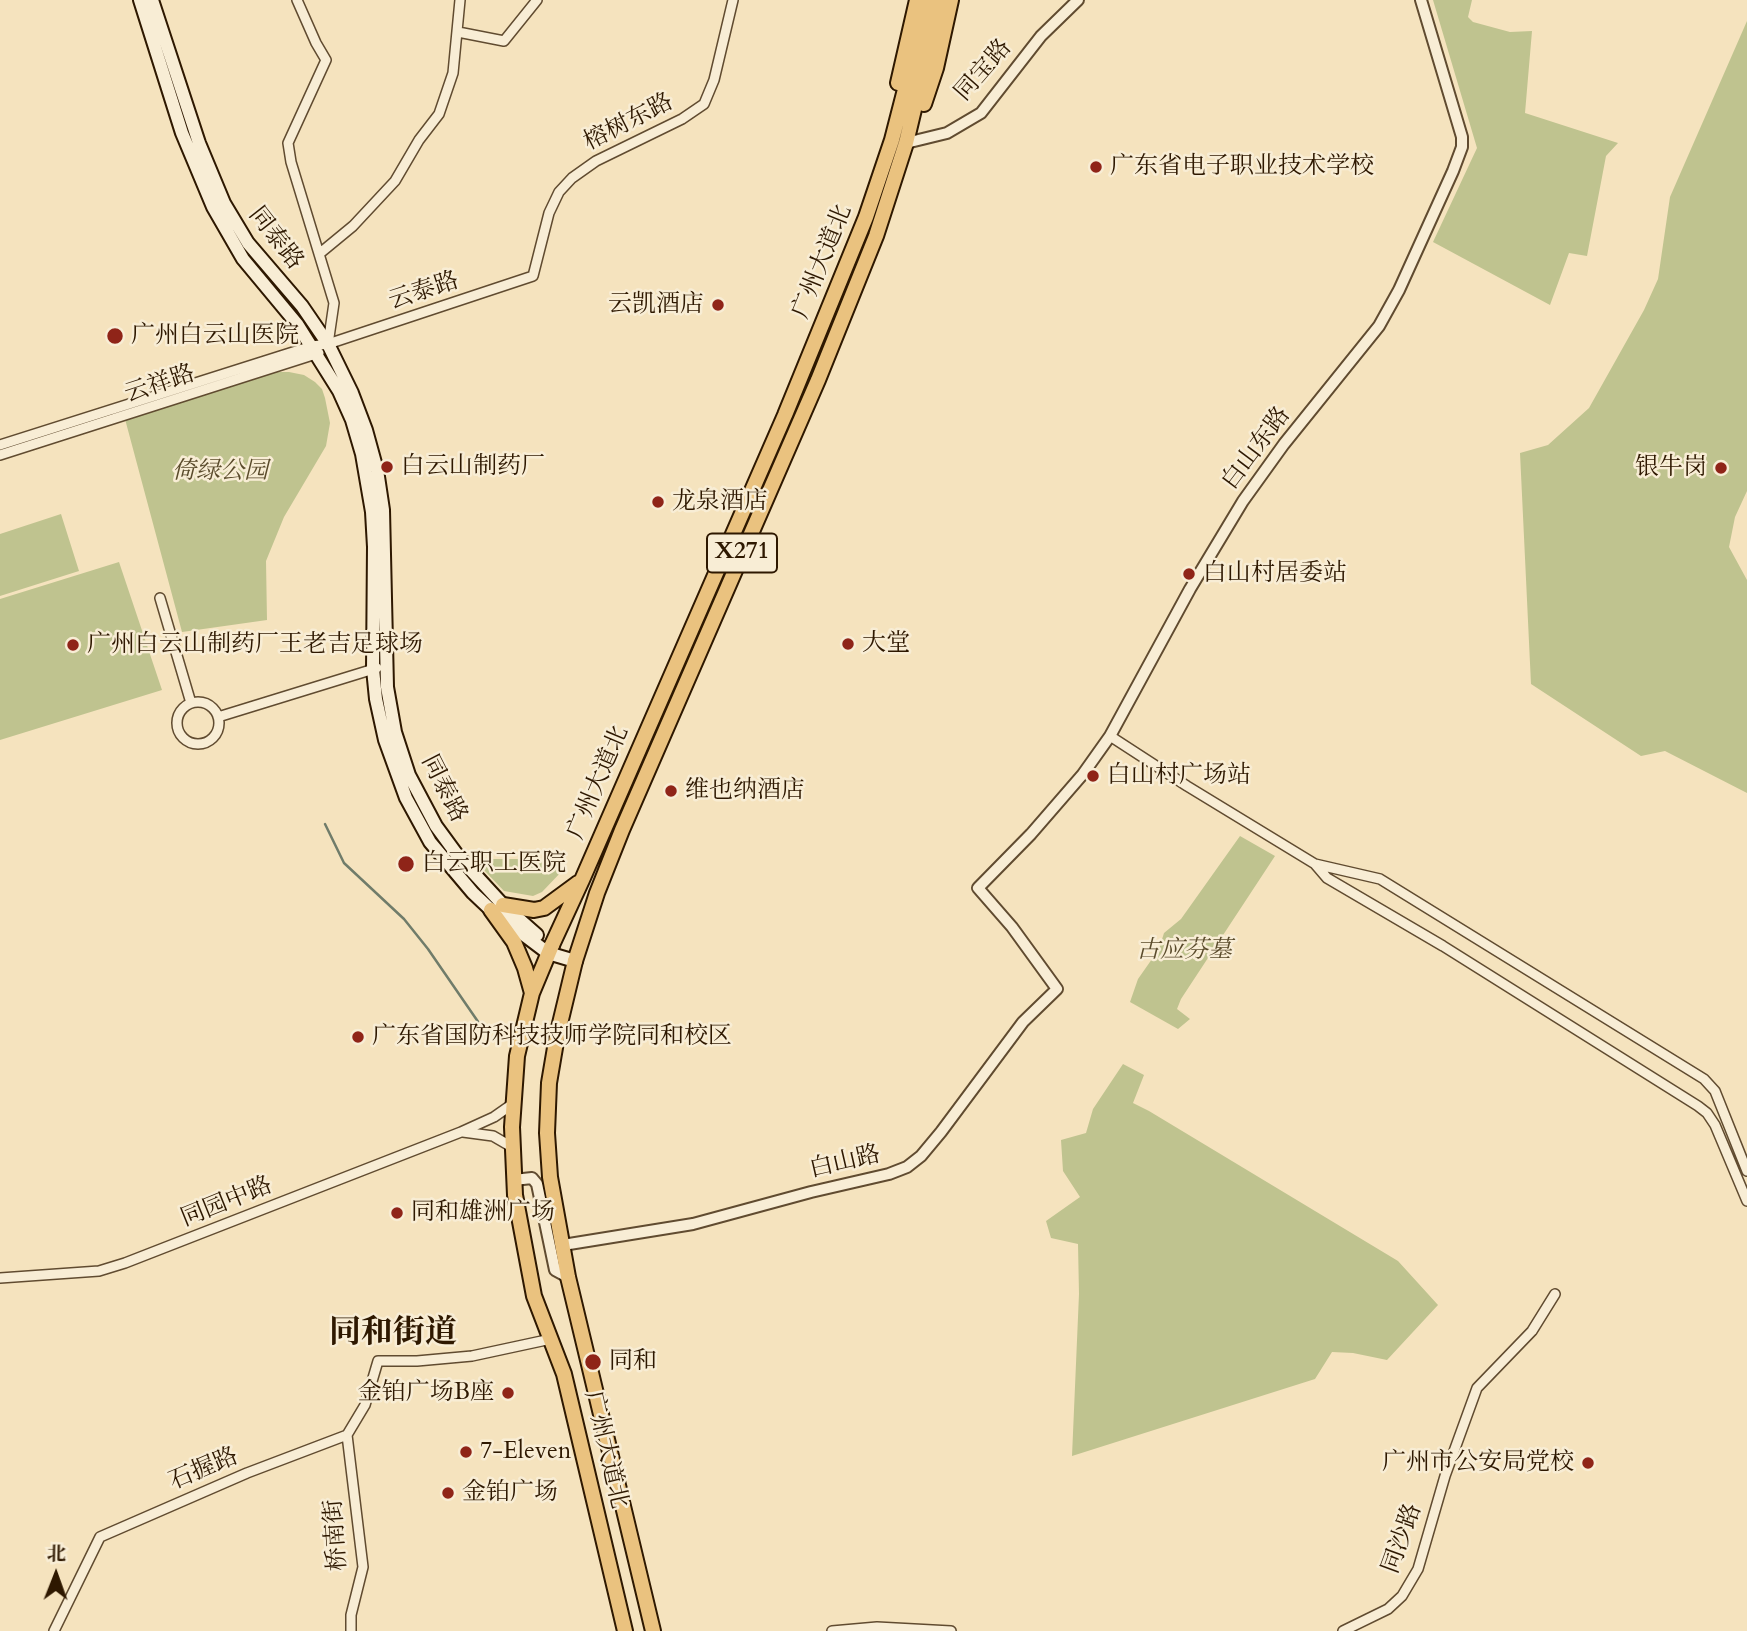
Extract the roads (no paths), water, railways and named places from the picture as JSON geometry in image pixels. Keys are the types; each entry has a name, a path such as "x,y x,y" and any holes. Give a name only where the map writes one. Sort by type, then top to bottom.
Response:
{"main road":[{"name":"同泰路","path":"140,0 182,133 208,198 243,259 290,314 314,350 339,391 352,420 367,477 374,547 382,731 406,798 439,853 497,907 550,949 575,961"},
{"name":"同泰路","path":"152,0 199,144 223,204 248,243 302,306 328,344 359,410 373,450 381,491 385,550 379,667"},
{"name":"X271","path":"899,142 893,110 917,0"},
{"path":"909,103 928,0"},
{"path":"899,142 940,0"},
{"name":"X271","path":"899,142 919,116 936,68 951,0"},
{"name":"广州大道北","path":"625,1631 564,1374 534,1296 514,1180 512,1147 519,1048 532,993 550,949 827,315 899,142"},
{"name":"广州大道北","path":"653,1631 568,1277 550,1177 547,1117 553,1059 575,961 597,893 642,783 818,380 879,227 899,142"},
{"path":"627,777 642,783"},
{"path":"497,907 534,910 544,908 582,880"},
{"path":"497,907 525,968 532,993"}],"street":[{"path":"297,0 326,60 288,142 290,162 334,303 328,344"},
{"path":"319,254 353,226 396,181 419,140 439,114 453,73 460,0"},
{"path":"458,32 504,41 537,0"},
{"name":"榕树东路","path":"533,276 549,213 559,192 572,178 596,161 682,119 704,104 715,80 733,0"},
{"name":"同宝路","path":"899,142 947,133 981,113 1041,36 1078,0"},
{"name":"白山东路","path":"1057,989 1012,927 978,888 1060,802 1110,736 1190,589 1243,501 1284,444 1380,326 1399,290 1459,158 1462,137 1421,0"},
{"name":"云泰路","path":"314,350 533,276"},
{"name":"云祥路","path":"0,445 314,350"},
{"name":"云祥路","path":"0,455 314,350"},
{"path":"160,598 191,703"},
{"path":"218,717 379,667"},
{"path":"191,703 210,706 218,717 219,724 214,737 201,744 188,742 178,732 177,719 184,707 191,703"},
{"path":"1110,736 1315,864 1327,878 1443,946 1707,1113 1715,1125 1747,1201"},
{"path":"1315,864 1380,879 1704,1079 1715,1091 1747,1171"},
{"name":"白山路","path":"563,1245 693,1224 889,1174 907,1167 921,1156 941,1132 1023,1022 1057,989"},
{"name":"同园中路","path":"0,1278 88,1272 125,1263 461,1132 494,1117 514,1103"},
{"path":"461,1132 487,1135 512,1147"},
{"path":"514,1180 531,1178 537,1184 555,1270 568,1277"},
{"name":"同沙路","path":"1343,1631 1388,1609 1402,1596 1418,1569 1449,1463 1477,1388 1532,1331 1555,1294"},
{"path":"347,1435 365,1405 378,1361 472,1356 551,1339"},
{"name":"石握路","path":"54,1631 100,1537 247,1473 347,1435"},
{"name":"桥南街","path":"347,1435 363,1567 351,1615 351,1631"},
{"path":"832,1631 877,1627 951,1631"}],"waterway":[{"path":"325,824 344,863 404,919 481,1026"}],"place":[{"name":"广东省电子职业技术学校","path":"1096,167"},
{"name":"云凯酒店","path":"718,305"},
{"name":"广州白云山医院","path":"115,336"},
{"name":"白云山制药厂","path":"387,467"},
{"name":"银牛岗","path":"1721,468"},
{"name":"龙泉酒店","path":"658,502"},
{"name":"白山村居委站","path":"1189,574"},
{"name":"大堂","path":"848,644"},
{"name":"广州白云山制药厂王老吉足球场","path":"73,645"},
{"name":"白山村广场站","path":"1093,776"},
{"name":"维也纳酒店","path":"671,791"},
{"name":"白云职工医院","path":"406,864"},
{"name":"广东省国防科技技师学院同和校区","path":"358,1037"},
{"name":"同和雄洲广场","path":"397,1213"},
{"name":"同和","path":"593,1362"},
{"name":"金铂广场B座","path":"508,1393"},
{"name":"7-Eleven","path":"466,1452"},
{"name":"广州市公安局党校","path":"1588,1463"},
{"name":"金铂广场","path":"448,1493"}],"district":[{"name":"同和街道","path":"393,1335"}],"park label":[{"name":"倚绿公园","path":"220,472"},
{"name":"古应芬墓","path":"1184,951"}]}
